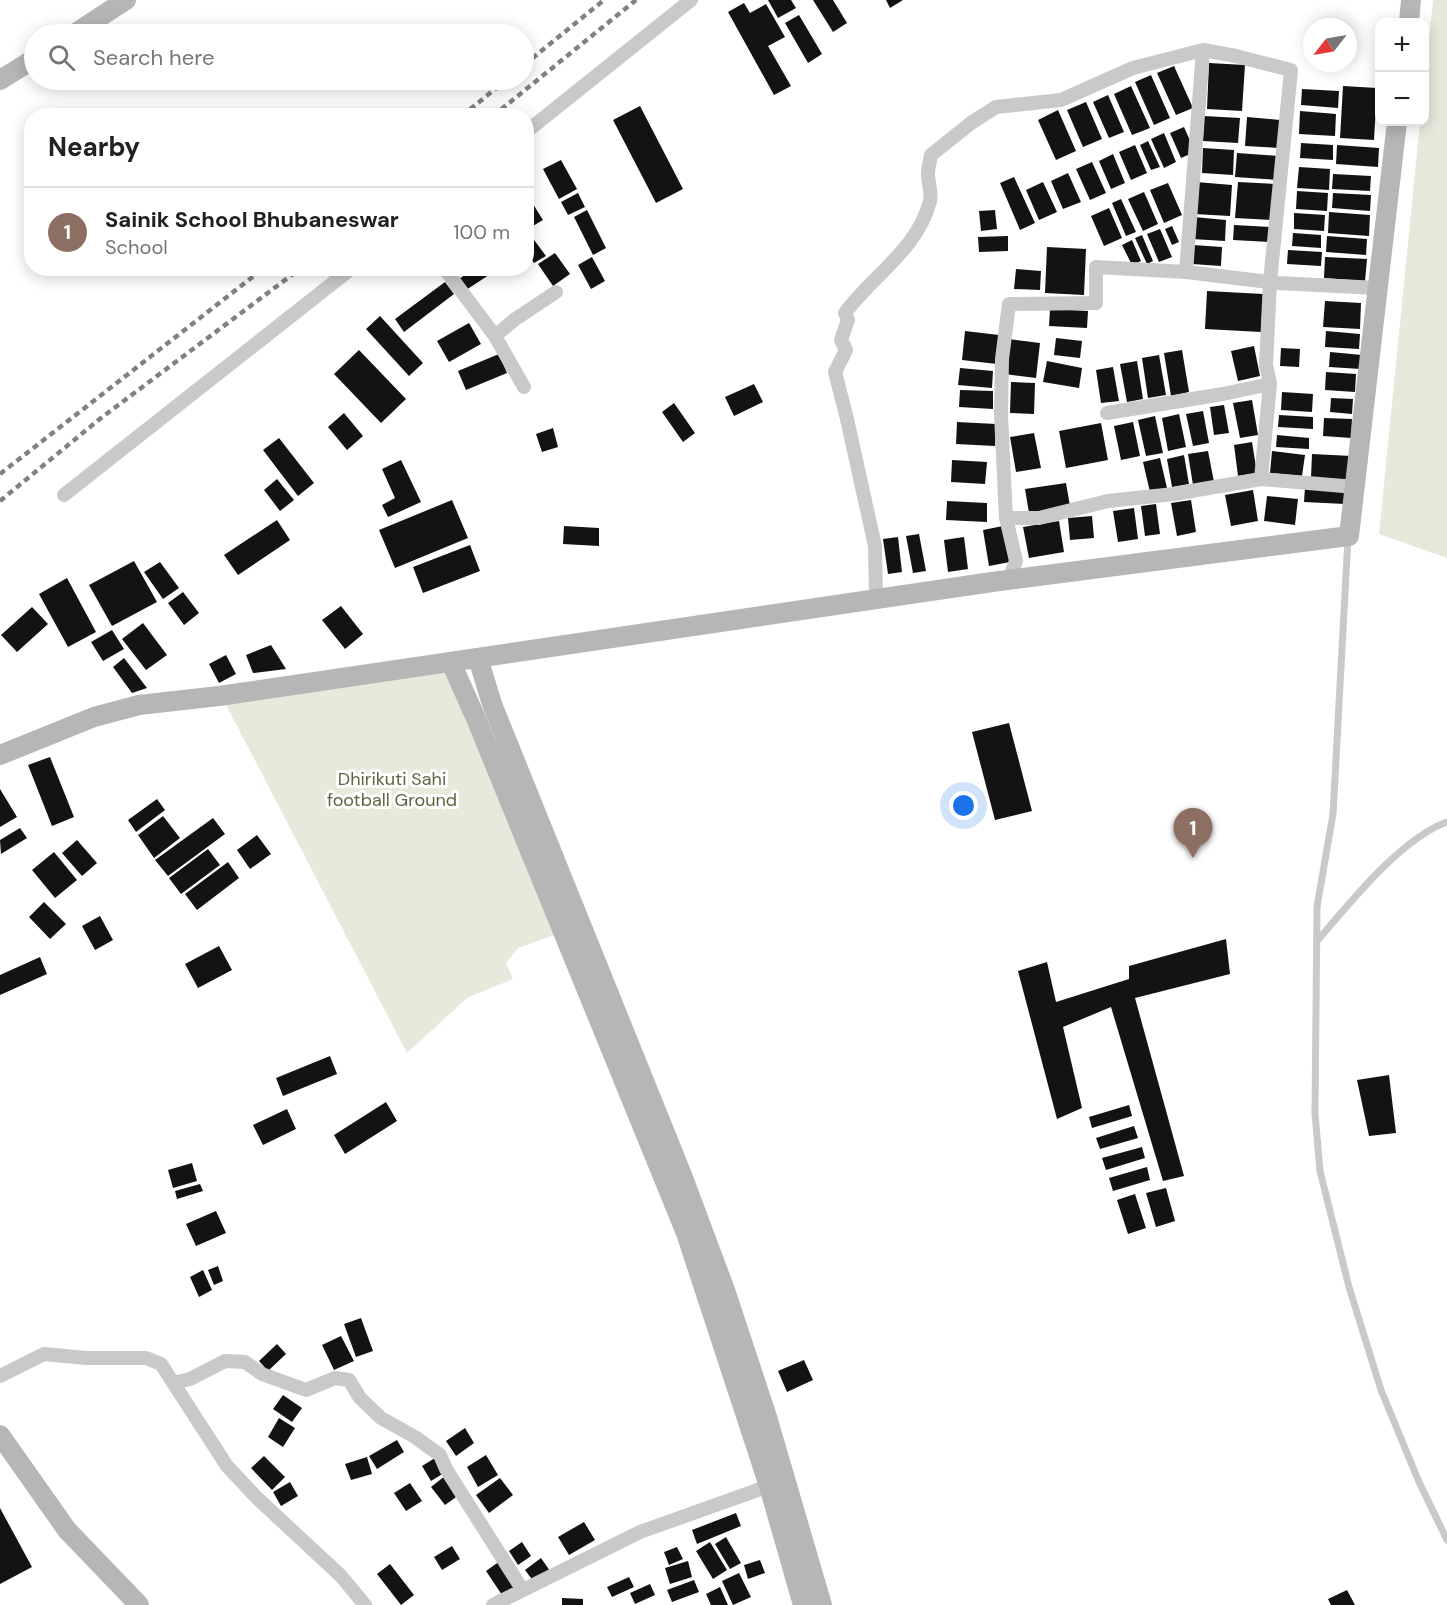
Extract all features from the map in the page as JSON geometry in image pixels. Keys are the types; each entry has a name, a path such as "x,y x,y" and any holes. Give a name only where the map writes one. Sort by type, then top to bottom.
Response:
{"street":[{"path":"534,126 692,0"},
{"path":"1409,18 1411,0"},
{"path":"88,24 115,4"},
{"path":"1186,273 1203,50"},
{"path":"876,600 875,546 848,419 835,372 846,350 841,340 848,320 845,313 859,293 894,261 914,237 924,220 931,198 928,174 931,155 971,123 996,107 1061,100 1134,68 1203,50 1292,70 1270,282 1266,365 1270,384 1261,479"},
{"path":"0,80 24,65"},
{"path":"0,755 94,717 139,705 219,696 1009,580 1348,536 1397,126"},
{"path":"1009,580 1016,561 1005,518 1001,415 1002,359 1009,303 1096,303 1096,267 1270,282 1378,288"},
{"path":"64,495 342,276"},
{"path":"450,276 495,336 524,387"},
{"path":"495,336 514,320 556,292"},
{"path":"1107,413 1270,384"},
{"path":"1005,518 1039,518 1108,501 1174,494 1261,479 1355,487"},
{"path":"478,658 492,704 682,1175 725,1290 767,1417 822,1605"},
{"path":"451,662 686,1233 769,1486 803,1605"},
{"path":"0,1376 44,1354 86,1358 146,1358 161,1365 227,1466 257,1498 341,1576 365,1605"},
{"path":"173,1383 190,1379 225,1361 245,1362 262,1374 306,1390 335,1378 349,1380 360,1398 381,1418 415,1437 440,1455 446,1469 522,1590"},
{"path":"0,1435 67,1530 139,1605"},
{"path":"493,1605 640,1532 769,1486"}],"lane":[{"path":"1348,536 1333,814 1317,907 1315,1114 1320,1170 1349,1287 1381,1390 1419,1482 1447,1540"},
{"path":"1317,941 1389,862 1435,826 1447,822"}],"green space":[{"path":"1433,0 1447,0 1447,558 1379,534 1420,126 1429,126 1429,38"},
{"name":"Dhirikuti Sahi football Ground","path":"461,667 565,931 518,948 506,963 513,979 467,998 407,1053 222,697"}],"building":[{"path":"768,0 791,0 796,8 778,18"},
{"path":"813,0 833,0 847,23 833,32"},
{"path":"886,0 903,0 890,8"},
{"path":"744,3 750,13 766,4 785,37 768,46 791,86 774,95 728,12"},
{"path":"799,15 822,54 808,63 785,23"},
{"path":"1209,63 1245,65 1242,111 1207,109"},
{"path":"1174,66 1193,108 1176,115 1157,73"},
{"path":"1151,75 1170,118 1154,125 1135,82"},
{"path":"1131,86 1150,128 1132,135 1114,94"},
{"path":"1343,86 1375,88 1374,140 1340,138"},
{"path":"1302,89 1339,91 1338,108 1301,105"},
{"path":"1108,95 1124,132 1109,138 1093,102"},
{"path":"1086,102 1102,139 1083,147 1067,110"},
{"path":"640,106 683,189 656,203 613,120"},
{"path":"1058,110 1076,151 1056,160 1038,120"},
{"path":"1300,111 1336,114 1335,136 1299,134"},
{"path":"1204,116 1240,118 1238,143 1203,141"},
{"path":"1247,117 1280,120 1279,148 1245,146"},
{"path":"1184,127 1195,152 1181,158 1170,133"},
{"path":"1164,133 1176,162 1164,168 1151,139"},
{"path":"1148,141 1160,167 1151,170 1140,145"},
{"path":"1301,143 1333,145 1333,160 1300,158"},
{"path":"1135,145 1147,173 1131,180 1119,152"},
{"path":"1337,145 1379,148 1378,167 1336,164"},
{"path":"1203,148 1234,150 1233,175 1202,173"},
{"path":"1237,153 1279,156 1278,180 1235,177"},
{"path":"1113,154 1125,183 1111,189 1099,161"},
{"path":"561,160 577,189 559,199 543,169"},
{"path":"1092,162 1106,193 1090,200 1076,169"},
{"path":"1299,167 1330,169 1329,190 1297,188"},
{"path":"1068,173 1081,202 1063,209 1051,181"},
{"path":"1333,174 1371,176 1370,191 1332,189"},
{"path":"1014,177 1035,223 1020,230 1000,183"},
{"path":"1043,182 1057,212 1039,220 1026,190"},
{"path":"1196,182 1232,185 1230,216 1194,214"},
{"path":"1238,182 1276,184 1273,220 1235,218"},
{"path":"1168,183 1182,215 1164,223 1150,190"},
{"path":"1297,191 1328,193 1327,211 1296,209"},
{"path":"1144,192 1158,224 1143,231 1128,199"},
{"path":"578,193 585,207 568,215 561,202"},
{"path":"1333,193 1371,195 1370,211 1332,208"},
{"path":"1121,199 1136,232 1126,236 1112,203"},
{"path":"534,206 543,220 534,225"},
{"path":"1109,208 1122,238 1104,246 1091,216"},
{"path":"587,210 606,248 593,255 574,217"},
{"path":"995,210 997,229 981,231 979,211"},
{"path":"1329,212 1370,215 1369,236 1328,233"},
{"path":"1294,213 1325,215 1324,231 1294,229"},
{"path":"1194,217 1226,220 1225,241 1192,239"},
{"path":"1234,225 1271,227 1270,242 1233,240"},
{"path":"1172,226 1179,242 1172,245 1165,229"},
{"path":"1160,229 1172,257 1159,262 1147,234"},
{"path":"1293,233 1321,235 1321,248 1292,246"},
{"path":"1142,235 1153,261 1147,264 1135,238"},
{"path":"1008,236 1008,251 979,252 978,237"},
{"path":"1327,236 1367,239 1366,255 1326,252"},
{"path":"534,240 546,256 534,263"},
{"path":"1132,240 1141,261 1132,265 1122,245"},
{"path":"1193,245 1222,247 1221,266 1192,264"},
{"path":"1047,247 1086,249 1084,295 1045,293"},
{"path":"1288,250 1322,252 1321,266 1287,264"},
{"path":"555,253 570,274 553,286 538,264"},
{"path":"592,257 605,281 591,289 578,265"},
{"path":"1325,257 1367,259 1365,281 1324,278"},
{"path":"1016,269 1041,271 1040,290 1014,289"},
{"path":"463,276 487,276 466,290 459,279"},
{"path":"445,282 454,294 404,332 395,319"},
{"path":"1207,291 1263,294 1261,332 1205,329"},
{"path":"1325,301 1361,303 1360,329 1323,327"},
{"path":"1050,309 1088,311 1087,328 1049,326"},
{"path":"380,316 423,363 409,376 366,329"},
{"path":"469,323 481,344 449,362 437,341"},
{"path":"965,331 999,335 997,364 962,360"},
{"path":"1326,331 1360,334 1359,349 1325,347"},
{"path":"1056,338 1082,341 1080,358 1054,355"},
{"path":"1009,339 1040,343 1036,378 1004,374"},
{"path":"1254,346 1260,376 1238,381 1231,351"},
{"path":"1281,348 1300,349 1299,367 1280,366"},
{"path":"359,350 406,399 381,423 334,374"},
{"path":"1182,350 1189,392 1171,396 1164,353"},
{"path":"1330,352 1362,355 1361,369 1329,367"},
{"path":"499,354 507,373 466,390 458,371"},
{"path":"1159,355 1166,395 1148,398 1142,358"},
{"path":"1047,361 1082,368 1079,388 1043,382"},
{"path":"1137,361 1143,399 1127,402 1120,364"},
{"path":"1113,367 1119,401 1101,403 1096,370"},
{"path":"960,368 993,371 992,388 958,385"},
{"path":"1326,372 1356,374 1355,392 1325,390"},
{"path":"1011,382 1035,383 1034,414 1010,413"},
{"path":"754,384 763,402 734,416 725,397"},
{"path":"960,390 993,391 993,409 959,407"},
{"path":"1282,392 1313,394 1312,412 1281,410"},
{"path":"1331,398 1353,399 1352,414 1330,412"},
{"path":"1252,400 1258,435 1240,438 1233,403"},
{"path":"674,403 695,433 683,442 662,412"},
{"path":"1224,405 1229,433 1214,435 1210,407"},
{"path":"1203,411 1209,443 1193,446 1186,414"},
{"path":"344,413 363,436 347,450 328,427"},
{"path":"1179,414 1186,447 1168,451 1162,418"},
{"path":"1279,415 1313,417 1313,429 1278,427"},
{"path":"1155,416 1163,453 1146,456 1138,420"},
{"path":"1324,418 1352,419 1351,438 1323,436"},
{"path":"957,422 996,424 995,446 956,444"},
{"path":"1133,422 1140,456 1121,460 1114,426"},
{"path":"1101,423 1108,460 1066,468 1059,431"},
{"path":"553,428 558,447 542,452 536,434"},
{"path":"1034,433 1041,468 1016,472 1010,437"},
{"path":"1277,435 1309,438 1309,449 1276,447"},
{"path":"279,438 314,483 298,496 263,450"},
{"path":"1252,442 1257,473 1238,476 1234,445"},
{"path":"1208,451 1214,482 1193,485 1188,454"},
{"path":"1272,451 1305,455 1302,476 1270,473"},
{"path":"1312,454 1352,456 1350,480 1311,478"},
{"path":"1184,455 1189,484 1172,487 1167,459"},
{"path":"1160,458 1167,488 1150,492 1143,462"},
{"path":"401,460 421,502 388,517 382,505 395,498 382,469"},
{"path":"952,460 987,462 985,484 951,482"},
{"path":"277,479 294,500 280,511 264,490"},
{"path":"1066,483 1070,506 1029,513 1025,489"},
{"path":"1305,487 1346,489 1345,504 1304,502"},
{"path":"1253,490 1258,521 1231,526 1225,495"},
{"path":"1267,496 1298,499 1295,525 1264,521"},
{"path":"452,500 468,538 395,568 379,530"},
{"path":"1191,500 1196,532 1177,536 1171,503"},
{"path":"947,501 987,503 987,522 946,520"},
{"path":"1156,504 1160,534 1145,536 1141,506"},
{"path":"1134,508 1138,539 1118,542 1113,511"},
{"path":"1092,516 1094,538 1070,540 1068,518"},
{"path":"277,520 290,540 238,575 224,555"},
{"path":"1059,521 1064,552 1029,558 1023,527"},
{"path":"564,526 599,528 599,546 563,544"},
{"path":"1003,526 1010,562 989,566 983,530"},
{"path":"919,534 926,571 913,573 906,536"},
{"path":"898,537 902,572 888,574 883,539"},
{"path":"964,537 968,569 948,572 944,540"},
{"path":"470,545 480,571 423,593 413,567"},
{"path":"134,561 157,602 112,626 89,585"},
{"path":"160,562 179,588 163,599 144,572"},
{"path":"67,578 96,632 68,647 39,594"},
{"path":"183,592 199,613 184,625 168,603"},
{"path":"341,606 363,634 345,649 322,620"},
{"path":"32,607 48,624 17,652 1,635"},
{"path":"143,623 167,655 146,670 122,639"},
{"path":"112,630 124,649 103,661 91,642"},
{"path":"271,645 286,669 253,673 246,655"},
{"path":"226,655 236,674 219,683 209,664"},
{"path":"124,658 147,688 132,693 113,667"},
{"path":"1009,723 1032,811 995,820 972,732"},
{"path":"50,757 74,817 52,826 28,765"},
{"path":"0,789 17,817 0,827"},
{"path":"157,799 165,810 136,832 128,820"},
{"path":"163,816 180,838 154,858 138,835"},
{"path":"213,818 225,834 168,876 155,860"},
{"path":"20,828 27,838 1,854 0,840"},
{"path":"257,835 271,854 250,869 237,850"},
{"path":"77,840 97,863 82,876 62,853"},
{"path":"208,849 220,865 181,894 169,878"},
{"path":"54,852 77,880 55,898 32,870"},
{"path":"228,862 239,878 197,910 185,894"},
{"path":"44,902 66,924 50,939 29,917"},
{"path":"100,916 113,940 95,950 82,926"},
{"path":"1226,939 1230,974 1135,998 1184,1176 1163,1181 1111,1007 1063,1027 1082,1108 1057,1119 1018,971 1047,962 1056,1002 1129,979 1129,966"},
{"path":"219,946 232,970 198,988 185,964"},
{"path":"40,957 47,974 0,995 0,975"},
{"path":"330,1056 337,1074 283,1096 276,1078"},
{"path":"1389,1075 1396,1133 1369,1136 1357,1080"},
{"path":"386,1102 397,1121 345,1154 334,1135"},
{"path":"1129,1105 1132,1116 1092,1128 1089,1117"},
{"path":"287,1109 296,1129 263,1145 253,1125"},
{"path":"1134,1126 1138,1138 1100,1149 1096,1138"},
{"path":"1142,1147 1145,1158 1106,1170 1102,1158"},
{"path":"192,1163 197,1181 173,1188 168,1170"},
{"path":"1147,1167 1150,1180 1113,1191 1109,1178"},
{"path":"200,1184 203,1191 177,1199 175,1191"},
{"path":"1166,1188 1175,1221 1156,1227 1146,1193"},
{"path":"1135,1194 1146,1228 1128,1234 1117,1200"},
{"path":"216,1211 226,1233 196,1246 186,1224"},
{"path":"218,1266 223,1281 214,1285 208,1270"},
{"path":"203,1270 212,1290 199,1297 190,1277"},
{"path":"361,1318 373,1351 356,1357 344,1324"},
{"path":"341,1336 354,1361 334,1370 322,1345"},
{"path":"277,1344 286,1354 268,1371 259,1361"},
{"path":"804,1360 813,1380 787,1392 778,1371"},
{"path":"283,1395 302,1408 292,1422 273,1409"},
{"path":"279,1418 295,1428 283,1447 268,1437"},
{"path":"465,1428 474,1443 456,1456 446,1441"},
{"path":"397,1440 404,1452 377,1469 369,1456"},
{"path":"486,1455 498,1475 478,1487 467,1467"},
{"path":"264,1456 285,1477 272,1490 251,1468"},
{"path":"367,1457 372,1474 351,1480 345,1464"},
{"path":"435,1458 444,1473 431,1481 422,1466"},
{"path":"445,1476 459,1495 445,1505 431,1487"},
{"path":"500,1478 513,1495 489,1513 476,1495"},
{"path":"290,1482 298,1496 281,1506 273,1492"},
{"path":"410,1483 422,1501 406,1511 394,1493"},
{"path":"0,1508 32,1567 0,1584"},
{"path":"736,1513 741,1526 697,1544 692,1530"},
{"path":"584,1522 595,1540 569,1555 558,1537"},
{"path":"726,1537 741,1563 730,1569 715,1544"},
{"path":"522,1542 531,1556 518,1565 509,1551"},
{"path":"710,1542 727,1570 713,1579 696,1551"},
{"path":"452,1546 460,1559 442,1570 434,1557"},
{"path":"677,1547 683,1559 669,1565 664,1552"},
{"path":"541,1558 550,1571 534,1582 525,1570"},
{"path":"760,1560 765,1573 748,1579 744,1565"},
{"path":"500,1561 516,1586 502,1595 486,1571"},
{"path":"688,1561 692,1577 670,1584 665,1568"},
{"path":"390,1564 414,1595 401,1605 377,1574"},
{"path":"739,1573 751,1597 733,1605 722,1581"},
{"path":"629,1577 634,1587 612,1597 607,1587"},
{"path":"694,1580 699,1592 672,1602 667,1590"},
{"path":"650,1584 655,1595 635,1604 630,1593"},
{"path":"720,1587 728,1605 711,1605 706,1594"},
{"path":"1347,1590 1355,1605 1331,1605 1328,1599"},
{"path":"562,1598 583,1599 583,1605 562,1605"}],"railway":[{"path":"534,57 604,0"},
{"path":"534,83 636,0"},
{"path":"472,108 494,90"},
{"path":"503,108 525,90"},
{"path":"0,474 254,276"},
{"path":"0,501 101,418 290,276"}],"place":[{"name":"Sainik School Bhubaneswar","path":"1193,858"}]}
